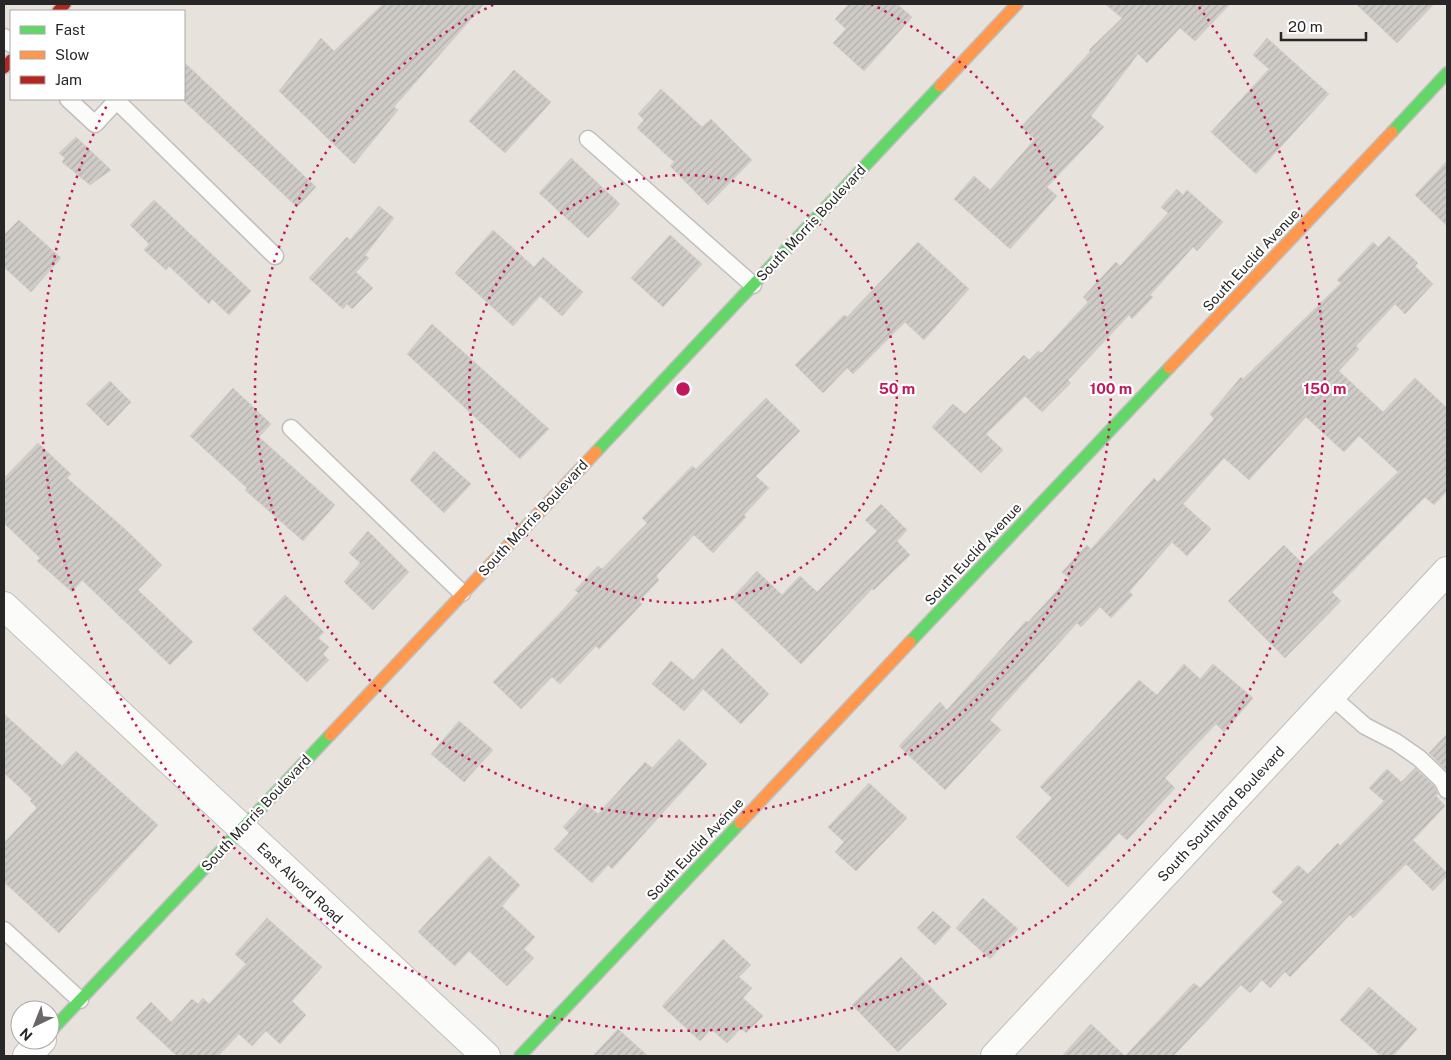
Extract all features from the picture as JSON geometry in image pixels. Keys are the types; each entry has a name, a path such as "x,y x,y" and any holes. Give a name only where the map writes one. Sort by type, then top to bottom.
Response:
{"street":[{"name":"South Morris Boulevard","path":"60,1021 1017,4"},
{"name":"South Euclid Avenue","path":"520,1056 1447,73"},
{"name":"South Southland Boulevard","path":"996,1056 1447,571"},
{"name":"East Alvord Road","path":"4,606 486,1056"}],"lane":[{"path":"69,100 95,124 116,100"},
{"path":"118,100 276,256"},
{"path":"588,139 753,285"},
{"path":"291,428 462,594"},
{"path":"1331,696 1365,726 1396,742 1419,758 1442,780 1447,790"},
{"path":"4,930 80,1000"}],"building":[{"path":"383,4 484,4 394,107 398,110 354,164 279,91 321,38 334,51"},
{"path":"849,4 897,4 912,17 864,71 833,43 846,29 835,19"},
{"path":"1105,4 1230,4 1195,41 1180,28 1147,63 1138,54 1091,116 1104,127 1047,187 1057,196 1010,249 954,199 974,176 990,190 1035,139 1021,127 1090,52 1089,50 1122,18"},
{"path":"1356,4 1434,4 1397,43"},
{"path":"1267,38 1329,94 1256,174 1211,132 1269,69 1253,55"},
{"path":"185,63 316,187 297,207 184,101"},
{"path":"514,70 551,102 505,153 469,121"},
{"path":"661,89 702,127 711,119 752,160 708,205 670,166 674,162 637,128 644,120 638,114"},
{"path":"76,137 111,170 90,185 62,162 65,158 59,153"},
{"path":"571,158 620,204 588,238 539,193"},
{"path":"1447,161 1447,226 1415,195"},
{"path":"1177,189 1183,195 1187,190 1223,222 1197,251 1193,247 1150,295 1153,297 1132,319 1129,315 1068,380 1071,383 1042,412 1025,396 986,434 1003,450 981,473 932,427 953,404 965,414 1024,355 1029,360 1038,351 1041,353 1088,302 1083,297 1116,262 1120,266 1168,213 1161,207"},
{"path":"154,200 251,291 229,315 212,299 209,304 169,266 166,270 144,250 149,244 130,225"},
{"path":"379,206 394,218 365,255 369,258 356,272 373,288 352,309 347,304 343,309 309,278 347,237 350,240"},
{"path":"19,220 61,258 31,292 4,267 4,235"},
{"path":"493,230 534,267 543,257 583,292 562,316 540,296 513,326 455,273"},
{"path":"670,235 702,264 663,307 631,278"},
{"path":"1389,236 1418,263 1415,266 1433,284 1405,314 1395,304 1356,346 1359,349 1339,371 1383,412 1415,378 1447,408 1447,491 1434,505 1425,497 1332,592 1341,601 1285,658 1228,601 1284,545 1303,564 1398,472 1359,436 1344,452 1306,417 1249,480 1224,458 1183,504 1211,529 1187,556 1172,542 1129,592 1133,595 1111,618 1100,607 1081,627 1077,623 990,720 1001,730 945,790 899,746 940,702 947,710 1026,621 1028,622 1069,578 1062,572 1087,545 1091,549 1154,478 1158,482 1200,435 1214,419 1210,414 1241,377 1243,379 1341,283 1337,280 1373,242 1378,247"},
{"path":"918,242 969,289 924,340 905,322 853,374 847,368 823,393 795,365 844,315 847,317"},
{"path":"432,324 549,429 520,459 407,354"},
{"path":"110,381 131,402 108,426 86,404"},
{"path":"233,388 271,424 259,437 335,505 303,541 245,490 247,488 190,436"},
{"path":"766,398 800,431 756,476 769,488 744,515 746,517 713,553 694,535 656,576 659,580 639,601 642,604 599,649 596,646 560,684 552,677 521,709 493,682 563,610 578,593 575,590 598,566 602,569 647,523 642,518 692,466 696,469"},
{"path":"38,443 71,474 67,478 162,565 138,590 193,642 170,665 82,580 72,592 37,561 40,558 4,523 4,478"},
{"path":"434,451 471,484 444,513 410,480"},
{"path":"881,504 907,530 897,541 910,555 874,590 872,589 801,664 732,598 757,571 782,595 800,576 817,592 877,531 865,520"},
{"path":"368,531 409,572 373,610 344,582 360,563 349,553"},
{"path":"285,595 324,632 318,638 329,647 323,654 329,660 307,682 252,629"},
{"path":"722,648 769,694 741,724 703,689 684,711 652,684 671,661 693,680"},
{"path":"1184,664 1200,679 1213,664 1253,698 1224,732 1216,724 1165,778 1175,788 1127,840 1119,833 1068,887 1016,837 1052,798 1040,787 1139,680 1157,695"},
{"path":"4,714 62,766 76,751 158,825 59,933 4,882 4,843 37,808 30,801 32,799 4,773"},
{"path":"459,721 493,750 464,782 431,754"},
{"path":"1447,734 1447,771 1429,753"},
{"path":"679,739 707,764 612,869 608,865 592,883 554,849 569,833 563,827 585,803 598,814 645,762 652,768"},
{"path":"1415,768 1434,786 1438,794 1436,796 1445,806 1413,840 1447,873 1447,876 1433,891 1406,864 1353,918 1350,915 1290,977 1285,972 1270,988 1262,980 1250,993 1241,985 1173,1056 1125,1056 1194,983 1200,988 1283,902 1272,892 1298,865 1308,874 1338,843 1340,846 1384,801 1369,788 1387,769 1401,782"},
{"path":"869,783 907,818 856,871 835,852 844,842 828,827"},
{"path":"489,856 520,885 502,906 535,937 524,949 534,958 507,986 469,951 455,966 418,932"},
{"path":"983,898 1018,929 990,959 956,928"},
{"path":"933,911 951,927 935,945 917,928"},
{"path":"267,918 322,967 292,1001 306,1015 280,1044 266,1031 252,1046 239,1034 218,1056 177,1056 136,1018 151,1002 171,1022 192,999 198,1004 203,998 209,1004 246,964 235,954"},
{"path":"723,939 751,965 739,977 752,988 743,998 763,1016 746,1033 741,1028 727,1043 711,1029 700,1041 662,1006"},
{"path":"901,957 947,1004 898,1052 852,1005"},
{"path":"1369,987 1417,1029 1393,1056 1381,1056 1340,1020"},
{"path":"1091,1024 1125,1056 1062,1056"},
{"path":"618,1029 648,1056 593,1056"}],"traffic: fast":[{"path":"1392,132 1447,73"},
{"path":"596,452 940,86"},
{"path":"910,642 1169,368"},
{"path":"60,1021 330,735"},
{"path":"520,1056 740,823"}],"traffic: slow":[{"path":"940,86 1017,4"},
{"path":"1169,368 1392,132"},
{"path":"330,735 596,452"},
{"path":"740,823 910,642"}],"traffic: jam":[{"path":"59,10 65,4"},
{"path":"4,68 10,61"}]}
